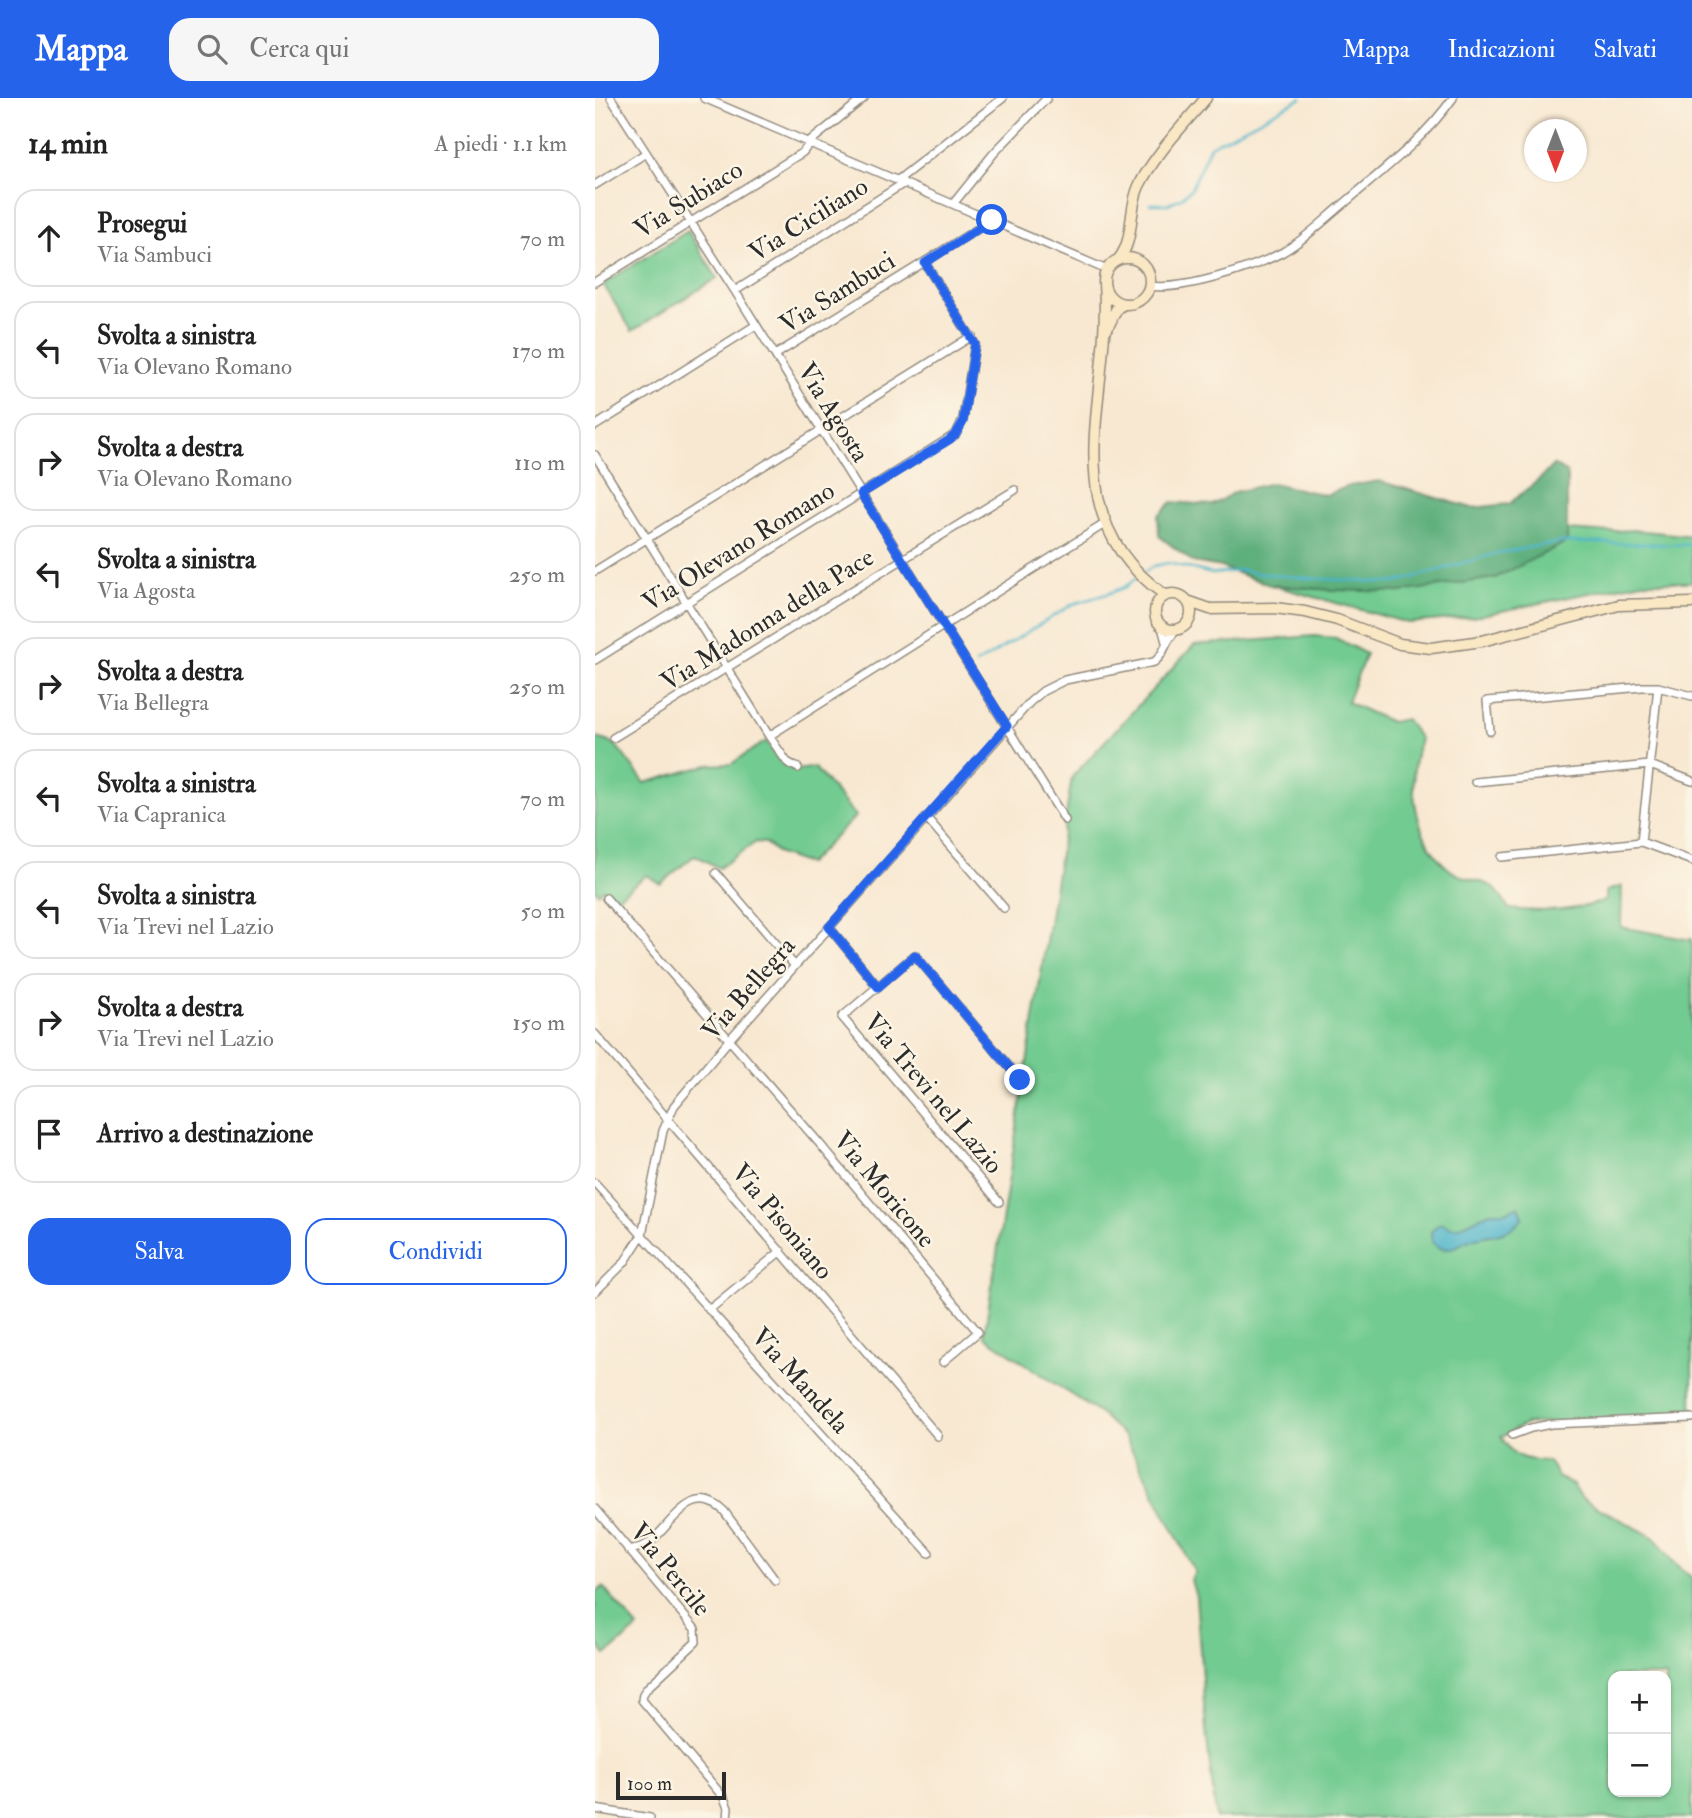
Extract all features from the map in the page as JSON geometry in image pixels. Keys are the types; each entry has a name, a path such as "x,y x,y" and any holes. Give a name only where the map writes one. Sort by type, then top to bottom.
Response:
{"street":[{"name":"Via Agosta","path":"611,98 735,291 1065,820"},
{"path":"704,98 719,100 809,144 1107,270"},
{"path":"809,144 864,98"},
{"name":"Via Ciciliano","path":"735,291 901,182 1003,98"},
{"path":"954,204 994,153 1047,98"},
{"path":"1165,646 1162,628 1156,619 1144,581 1125,556 1106,523 1095,483 1093,451 1106,331 1104,284 1107,270 1118,260 1126,246 1133,207 1145,177 1206,98"},
{"path":"1149,286 1174,287 1207,279 1256,264 1288,248 1405,152 1434,123 1453,98"},
{"name":"Via Subiaco","path":"595,282 803,152 809,144"},
{"path":"595,185 646,153"},
{"name":"Via Sambuci","path":"775,355 992,220"},
{"path":"1104,284 1111,298 1124,304 1131,304 1143,298 1149,286 1149,275 1132,251 1128,236"},
{"path":"1118,260 1132,258 1139,261"},
{"path":"595,571 972,336 925,263"},
{"path":"1106,331 1117,308 1124,304"},
{"path":"595,426 756,325"},
{"name":"Via Olevano Romano","path":"595,660 956,434 963,419 975,351 972,336"},
{"path":"595,455 769,736 787,762 798,768"},
{"name":"Via Madonna della Pace","path":"613,738 1015,490"},
{"path":"769,736 1106,523"},
{"path":"1144,581 1165,595"},
{"path":"1155,609 1158,601 1165,595 1177,594 1199,606 1217,609 1275,608 1305,612 1337,620 1400,645 1431,648 1482,641 1619,605 1692,603"},
{"path":"1187,600 1192,612 1188,623"},
{"path":"1162,628 1177,630 1204,612 1217,609"},
{"name":"Via Bellegra","path":"595,1292 624,1263 642,1235 667,1118 677,1102 729,1040 1030,702 1055,685 1083,675 1148,664 1159,659 1169,637 1177,630"},
{"path":"1490,731 1487,701 1642,687 1658,687 1692,696"},
{"path":"1641,842 1658,687"},
{"path":"1475,782 1650,765 1692,781"},
{"path":"926,817 1004,908"},
{"path":"1502,857 1641,842 1692,861"},
{"path":"716,873 795,966"},
{"path":"606,898 729,1040"},
{"path":"829,927 878,987"},
{"name":"Via Trevi nel Lazio","path":"999,1202 842,1017 915,955 1020,1080"},
{"name":"Via Pisoniano","path":"595,1034 938,1436"},
{"name":"Via Moricone","path":"729,1040 978,1332 943,1362"},
{"name":"Via Mandela","path":"595,1183 929,1553"},
{"path":"709,1310 781,1251"},
{"path":"1512,1435 1551,1424 1692,1419"},
{"path":"628,1550 650,1543 684,1508 708,1501 724,1511 775,1580"},
{"name":"Via Percile","path":"595,1509 691,1622 697,1636 693,1646 645,1691 642,1700 725,1798 727,1818"},
{"path":"595,1809 650,1818"}],"green space":[{"path":"688,231 717,278 632,331 603,284"},
{"path":"1553,465 1567,472 1567,542 1495,578 1400,592 1270,585 1221,567 1193,562 1159,536 1158,516 1172,502 1212,505 1235,492 1272,483 1326,495 1349,486 1379,481 1472,508 1509,504"},
{"path":"1566,530 1634,530 1692,536 1692,582 1642,582 1473,617 1408,623 1271,585 1333,590"},
{"path":"1314,636 1336,638 1366,654 1347,702 1391,722 1406,719 1420,739 1414,774 1417,811 1429,845 1453,872 1493,887 1509,909 1546,911 1582,907 1606,900 1606,891 1622,886 1621,927 1691,940 1692,938 1692,1414 1526,1424 1501,1437 1518,1456 1551,1465 1557,1477 1573,1485 1582,1499 1655,1538 1673,1561 1692,1578 1692,1818 1216,1818 1206,1731 1196,1597 1191,1580 1195,1572 1125,1437 1103,1416 984,1336 1072,777 1194,645"},
{"path":"595,737 615,744 645,783 708,765 731,764 766,741 780,761 790,768 814,767 856,816 808,864 779,854 765,843 756,842 719,868 695,855 660,884 647,875 614,900 603,889 598,893 595,889"},
{"path":"603,1587 638,1628 606,1655 595,1642 595,1594"}],"water":[{"path":"1519,1206 1523,1217 1507,1231 1473,1239 1447,1249 1432,1242 1431,1232 1437,1225 1442,1223 1459,1227 1490,1212 1505,1212"}],"waterway":[{"path":"1150,204 1168,204 1191,189 1210,146 1302,98"},
{"path":"1143,573 1154,566 1168,563 1213,574 1243,570 1306,578 1394,583 1498,553 1562,542 1692,545"},
{"path":"976,664 1073,604 1125,587 1138,577"}],"route":[{"path":"992,220 925,263 975,344 960,428 949,440 861,494 1007,726 829,927 878,987 915,955 1020,1080"}]}
